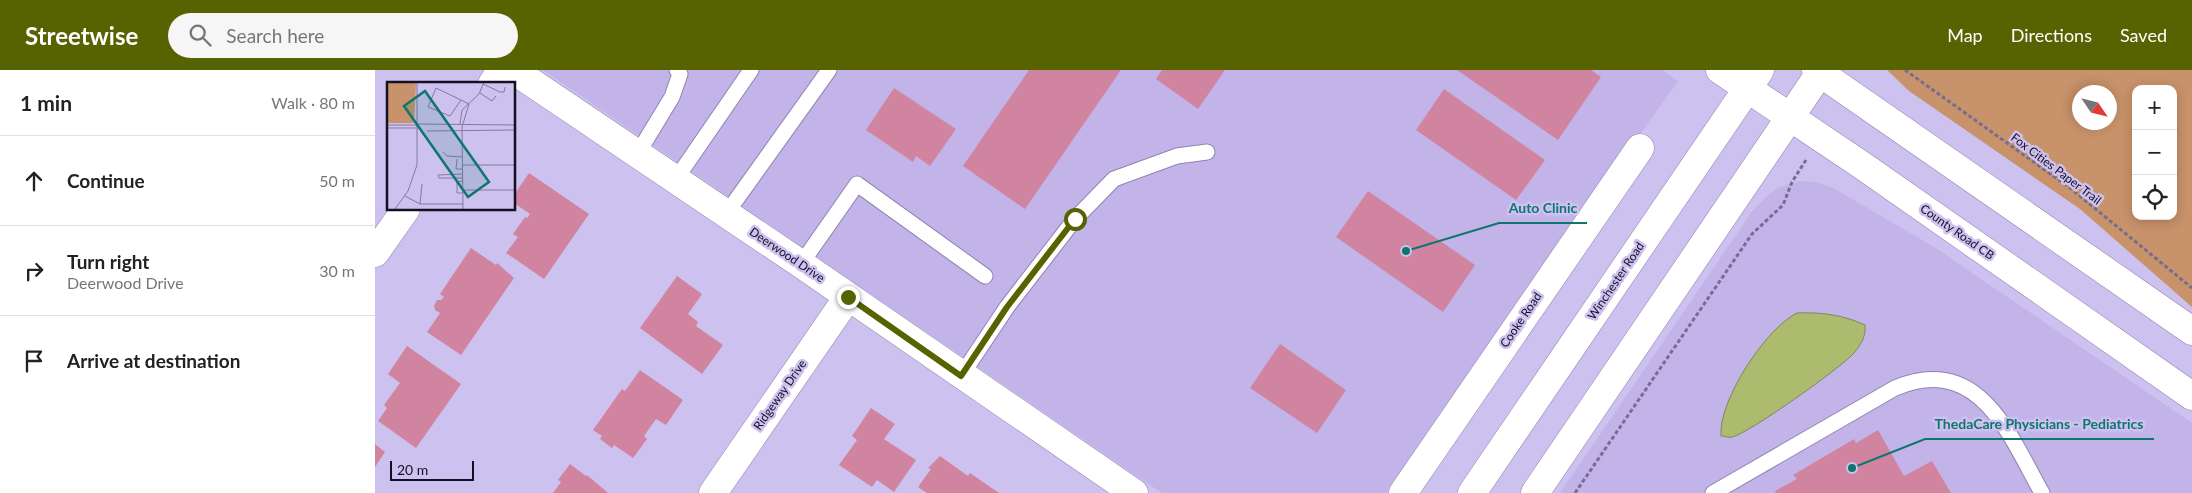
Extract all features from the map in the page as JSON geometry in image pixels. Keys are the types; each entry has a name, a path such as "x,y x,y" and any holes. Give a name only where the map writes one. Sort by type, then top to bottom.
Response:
{"main road":[{"path":"493,82 501,70"},
{"name":"Deerwood Drive","path":"513,70 801,264 961,376 1134,493"},
{"name":"County Road CB","path":"1720,70 1753,79 1789,118 1863,166 2192,396"},
{"path":"1535,493 1819,71 2192,331"},
{"name":"Winchester Road","path":"1472,493 1753,79"},
{"name":"Cooke Road","path":"1403,493 1640,148"},
{"path":"375,253 405,210"},
{"name":"Ridgeway Drive","path":"713,493 848,297"}],"lane":[{"path":"638,153 672,98 680,74 677,70"},
{"path":"676,179 751,70"},
{"path":"727,214 829,70"},
{"path":"961,376 1007,307 1075,219 1114,179 1177,156 1207,152"},
{"path":"801,264 857,184 985,276"},
{"path":"1713,493 1895,388 1928,379 1957,384 1974,392 1987,403 2000,420 2042,493"}],"path":[{"name":"Fox Cities Paper Trail","path":"1905,70 2070,188 2192,288"},
{"path":"1575,493 1752,234 1783,205 1792,182 1819,139"}],"shaded area":[{"path":"543,70 1662,70 1678,81 1386,493 1162,493"},
{"path":"1887,70 2192,70 2192,307 2080,209 1909,91"},
{"path":"1800,181 1816,182 1833,188 1934,247 2192,423 2192,493 1560,493 1751,213 1766,197 1778,188"},
{"path":"1797,313 1815,313 1849,319 1865,325 1864,337 1857,350 1846,361 1795,399 1741,433 1731,437 1721,436 1722,421 1727,404 1746,367 1772,334 1785,321"}],"building":[{"path":"1029,70 1121,70 1025,209 963,166"},
{"path":"1162,70 1225,70 1198,109 1156,79"},
{"path":"1457,70 1591,70 1601,77 1558,140"},
{"path":"894,88 956,129 930,166 916,156 913,162 866,130"},
{"path":"1444,89 1545,160 1516,200 1416,130"},
{"path":"529,173 589,214 544,279 506,253 518,237 513,234 525,217 527,218 530,214 515,204 515,194"},
{"path":"1368,191 1475,265 1443,312 1336,237"},
{"path":"471,248 496,265 497,263 514,278 461,355 427,332 440,313 435,310 434,306 437,300 441,300 444,297 440,294"},
{"path":"677,276 702,294 688,314 698,322 696,326 723,345 702,374 640,328"},
{"path":"1280,344 1346,390 1317,433 1250,388"},
{"path":"407,346 461,384 416,448 378,421 387,408 384,405 400,383 388,374"},
{"path":"640,370 683,400 666,425 656,419 644,436 647,439 633,458 614,445 612,448 600,439 602,436 593,430 622,389 625,391"},
{"path":"871,408 895,424 884,439 916,460 894,492 877,480 872,487 839,465 857,440 852,436"},
{"path":"1878,430 1904,476 1932,461 1951,493 1776,493 1775,491 1797,479 1793,475 1854,439 1856,443"},
{"path":"375,444 385,452 375,467"},
{"path":"940,456 968,476 970,473 999,493 927,493 918,487 931,469 928,468"},
{"path":"570,464 587,475 608,493 553,493 561,482 558,480"}],"place":[{"name":"Auto Clinic","path":"1406,251"},
{"name":"ThedaCare Physicians - Pediatrics","path":"1852,468"}],"route":[{"path":"848,297 961,376 1007,307 1075,219"}]}
